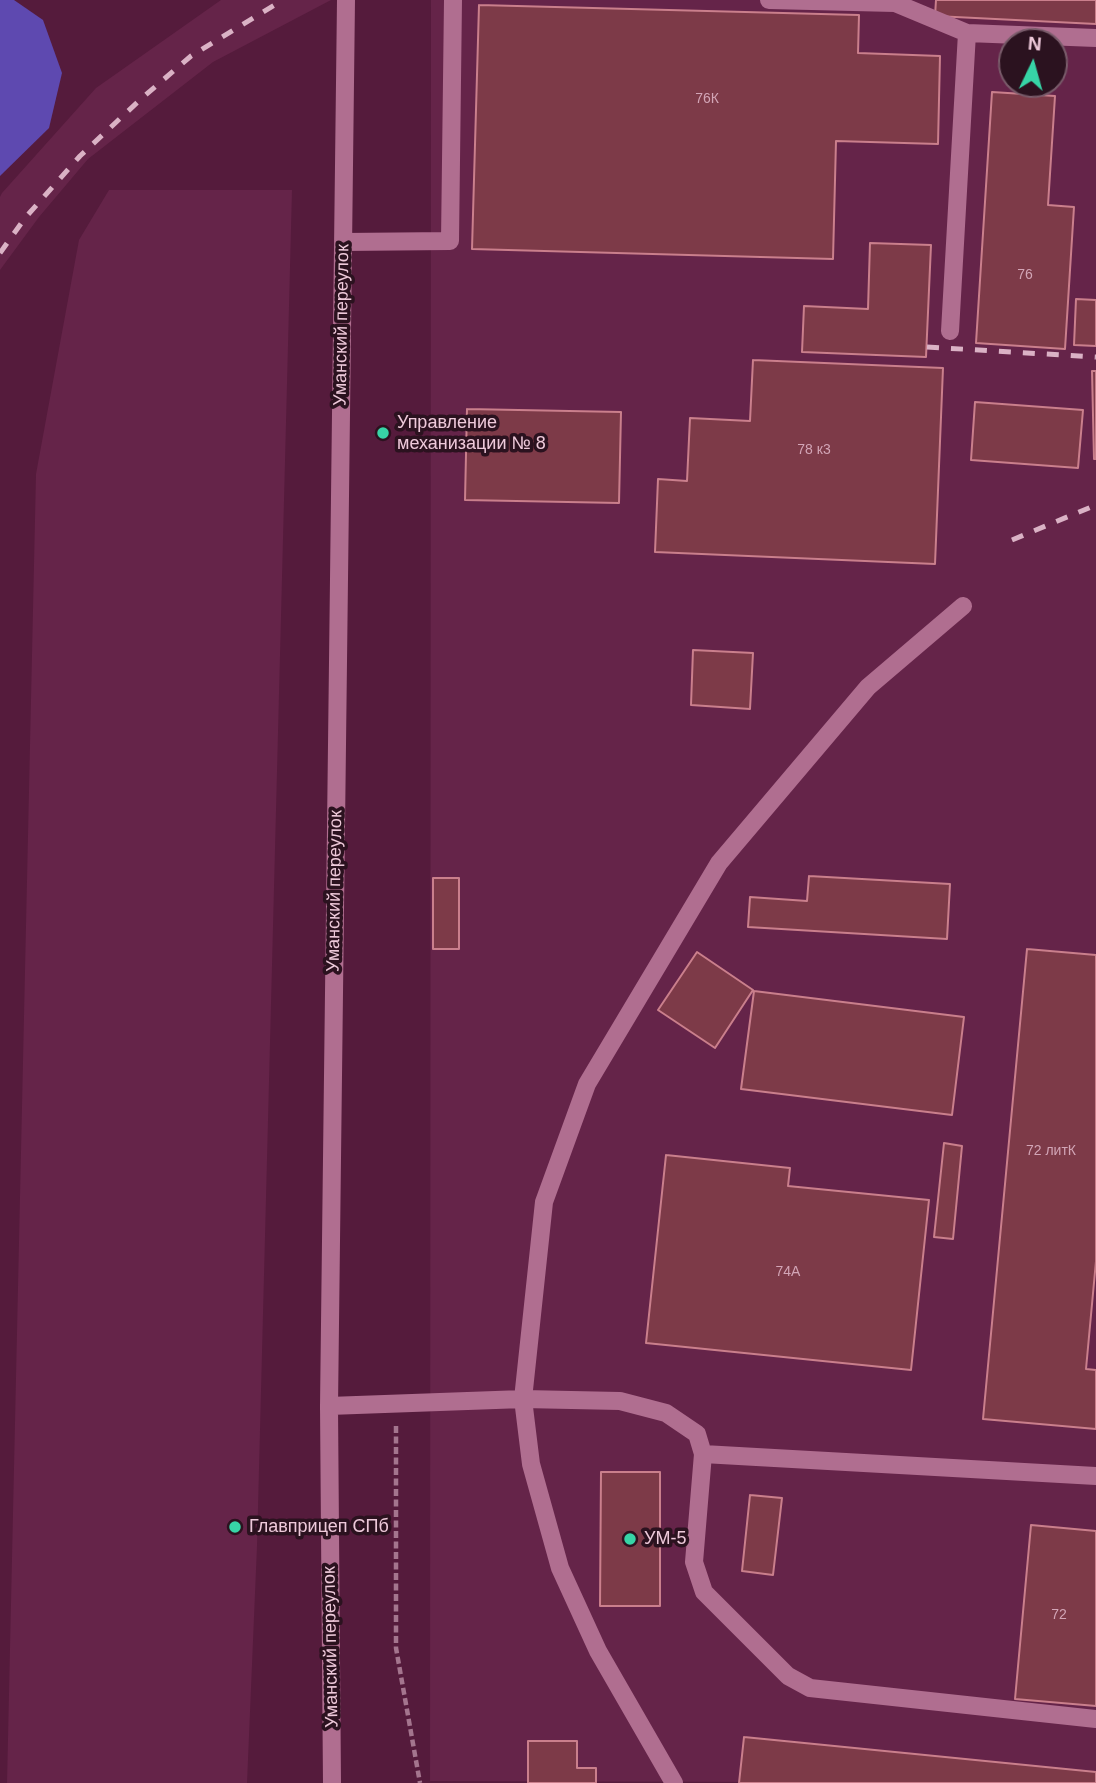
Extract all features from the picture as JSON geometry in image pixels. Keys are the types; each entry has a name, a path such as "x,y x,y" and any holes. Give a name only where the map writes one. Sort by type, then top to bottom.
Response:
{"street":[{"name":"Уманский переулок","path":"332,1783 329,1406 346,0"},
{"path":"343,242 450,241 453,0"},
{"path":"769,0 895,3 967,33 1096,38"},
{"path":"950,331 967,33"},
{"path":"674,1783 598,1651 559,1568 531,1464 523,1399 544,1202 587,1084 719,863 868,687 963,606"},
{"path":"329,1406 523,1399 620,1401 666,1413 697,1434 703,1454 694,1562 704,1592 788,1676 810,1688 1096,1719"},
{"path":"703,1454 1096,1476"}],"path":[{"path":"396,1404 396,1648 420,1783"}],"shaded area":[{"path":"0,0 14,0 43,20 62,73 49,128 0,176"},
{"path":"221,0 331,0 213,62 88,159 39,217 0,270 2,193 96,88"},
{"path":"431,0 1096,0 1096,1783 430,1781"},
{"path":"109,190 292,190 257,1546 247,1783 7,1783 36,474 79,240"}],"building":[{"path":"936,0 1096,0 1096,24 935,16"},
{"path":"479,5 859,15 858,53 940,56 938,144 836,141 833,259 472,249"},
{"path":"992,92 998,92 998,98 1055,98 1048,205 1074,207 1065,349 976,343"},
{"path":"870,243 931,245 926,357 802,352 804,306 868,309"},
{"path":"1076,299 1096,300 1096,346 1074,345"},
{"path":"753,360 943,368 935,564 655,552 658,479 687,481 690,418 750,421"},
{"path":"1092,371 1096,371 1096,459 1094,459"},
{"path":"975,402 1083,410 1078,468 971,460"},
{"path":"467,409 621,412 619,503 465,500"},
{"path":"693,650 753,653 750,709 691,705"},
{"path":"809,876 950,884 947,939 748,927 750,897 807,901"},
{"path":"433,878 459,878 459,949 433,949"},
{"path":"1027,949 1096,955 1096,1261 1086,1369 1096,1370 1096,1429 983,1419"},
{"path":"697,952 753,990 715,1048 658,1010"},
{"path":"754,991 964,1017 952,1115 741,1089"},
{"path":"944,1143 962,1146 953,1239 934,1237"},
{"path":"666,1155 790,1168 788,1186 929,1200 911,1370 646,1343"},
{"name":"УМ-5","path":"601,1472 660,1472 660,1606 600,1606"},
{"path":"750,1495 782,1498 773,1575 742,1571"},
{"path":"1031,1525 1096,1531 1096,1706 1015,1699"},
{"path":"744,1737 1096,1772 1096,1783 739,1783"},
{"path":"528,1741 577,1741 577,1768 596,1768 596,1783 528,1783"}],"railway":[{"path":"0,253 25,218 80,156 142,98 191,56 283,0"},
{"path":"927,347 1096,357"},
{"path":"1012,540 1096,505"}],"place":[{"name":"Управление механизации № 8","path":"383,433"},
{"name":"Главприцеп СПб","path":"235,1527"},
{"name":"УМ-5","path":"630,1539"}]}
